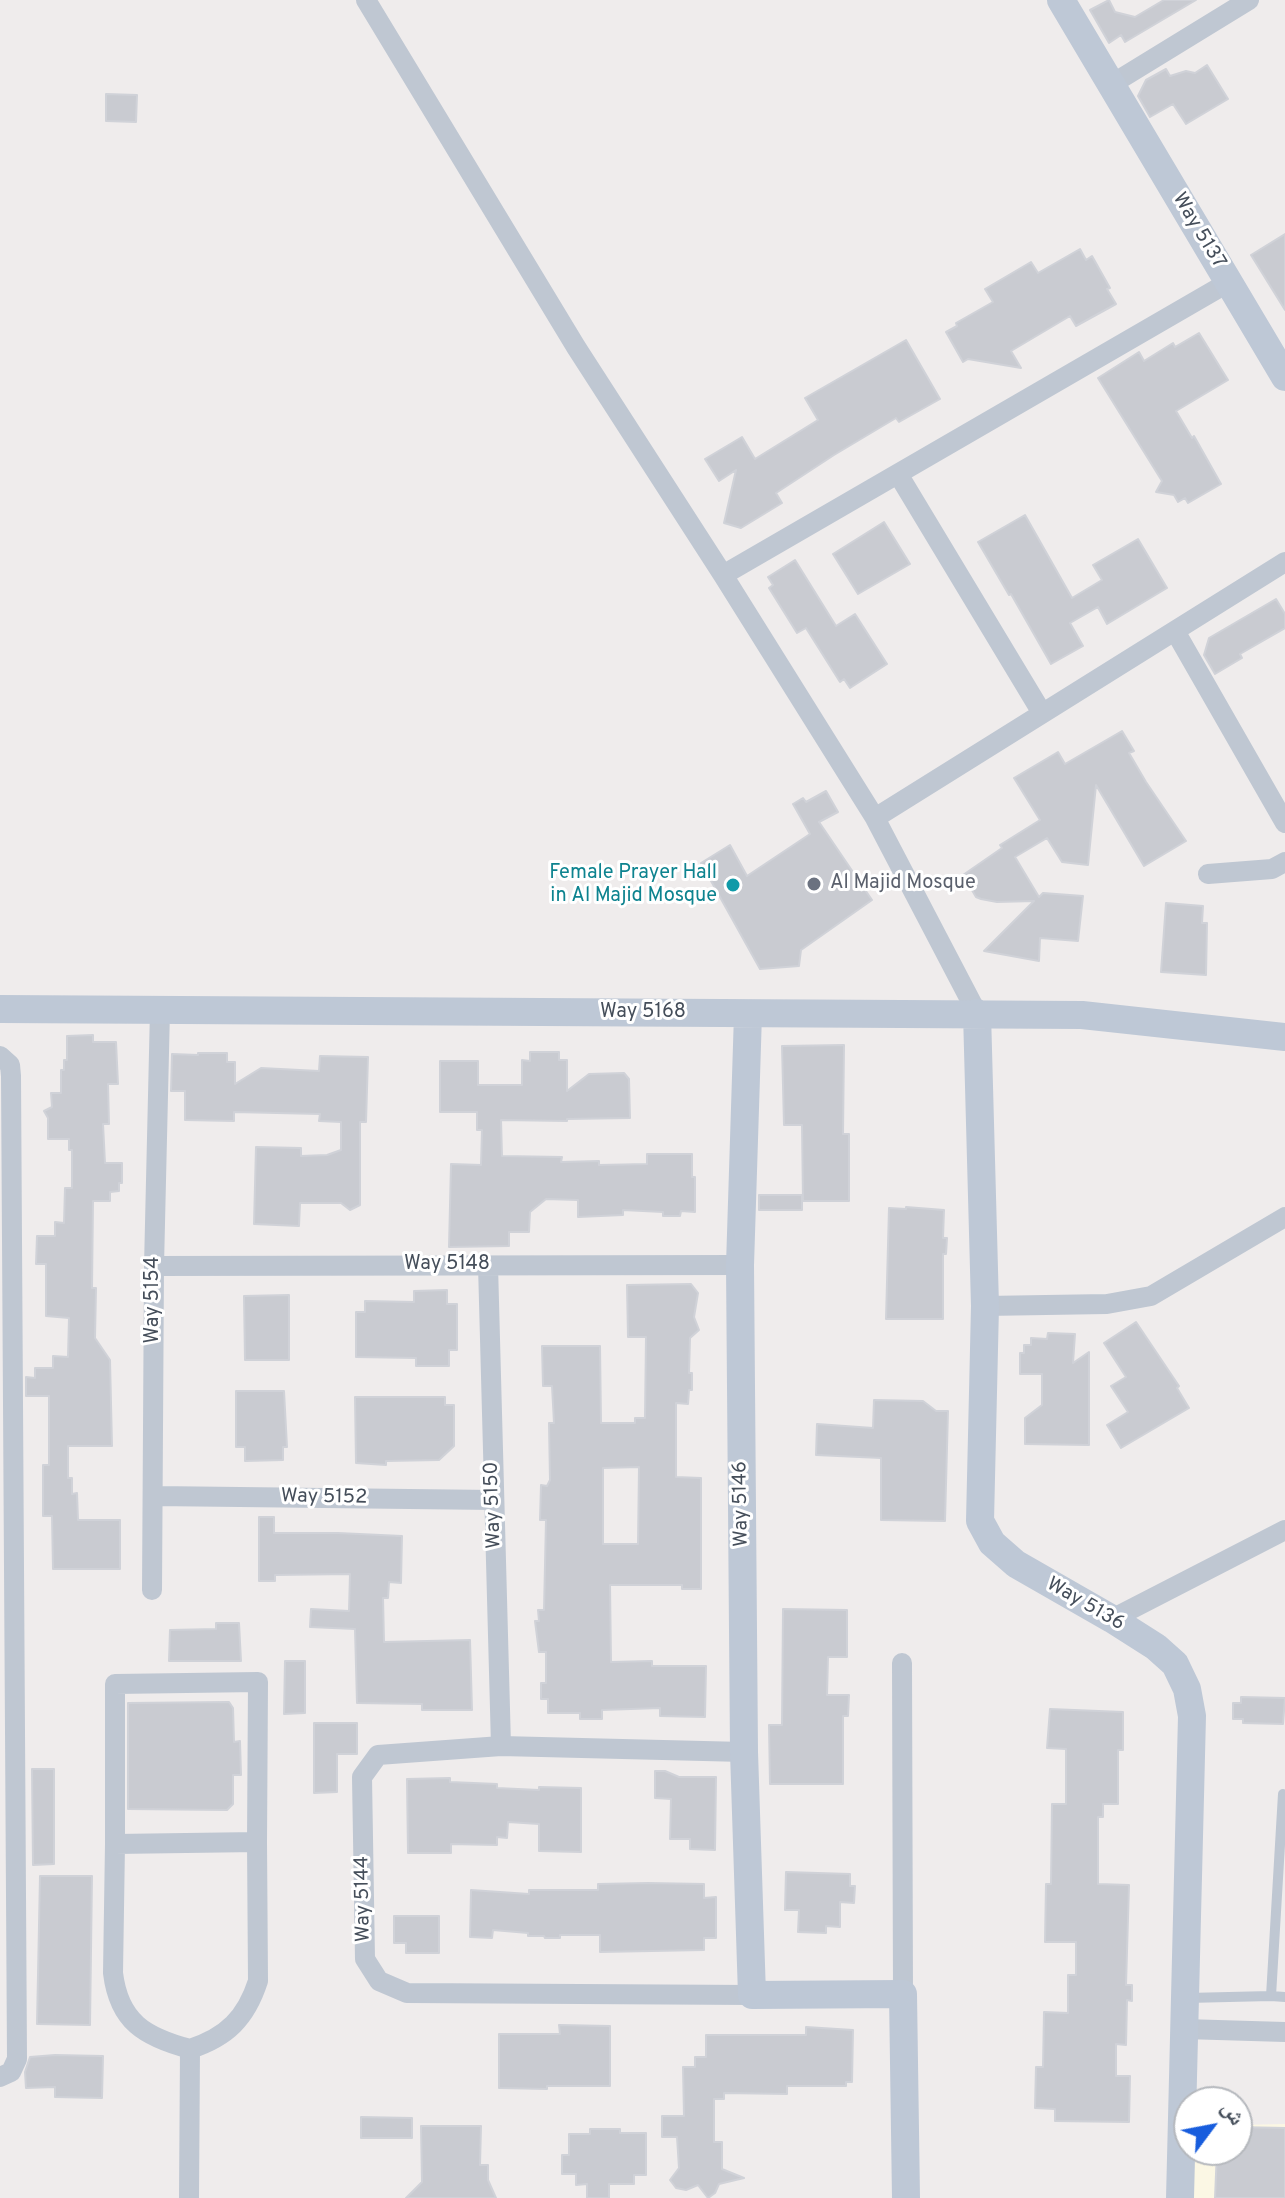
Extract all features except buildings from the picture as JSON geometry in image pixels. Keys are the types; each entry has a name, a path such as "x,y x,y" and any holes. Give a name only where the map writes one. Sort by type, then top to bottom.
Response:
{"street":[{"path":"366,0 576,347 875,818 977,1013"},
{"name":"Way 5137","path":"1061,0 1285,377"},
{"path":"1112,84 1249,0"},
{"path":"723,575 1229,282"},
{"path":"898,474 1042,713"},
{"path":"875,818 1285,562"},
{"path":"1175,631 1285,823"},
{"path":"1208,874 1272,869 1285,862"},
{"name":"Way 5168","path":"0,1009 1082,1015 1285,1037"},
{"name":"Way 5154","path":"152,1590 155,1496 154,1266 160,1010"},
{"name":"Way 5136","path":"977,1013 985,1306 980,1521 992,1543 1016,1564 1112,1619 1156,1647 1175,1664 1187,1689 1192,1716 1180,2198"},
{"name":"Way 5146","path":"748,1014 740,1265 744,1752 752,1995"},
{"path":"0,1056 11,1070 7,1374 17,2059 11,2072 0,2077"},
{"path":"985,1306 1107,1304 1151,1296 1285,1217"},
{"name":"Way 5150","path":"488,1265 501,1746"},
{"name":"Way 5148","path":"154,1266 740,1265"},
{"name":"Way 5152","path":"155,1496 494,1500"},
{"path":"1112,1619 1285,1530"},
{"path":"902,1663 906,2198"},
{"path":"258,1682 257,1842 258,1981 252,2000 236,2022 214,2041 190,2049 160,2041 134,2024 116,1993 113,1973 115,1684 258,1682"},
{"name":"Way 5144","path":"744,1752 501,1746 378,1755 362,1777 365,1959 379,1981 407,1993 903,1994"},
{"path":"115,1844 257,1842"},
{"path":"1184,2029 1285,2032"},
{"path":"189,2198 190,2049"}],"lane":[{"path":"1271,1996 1283,1794"},
{"path":"1185,1998 1285,1997"}],"shaded area":[{"path":"1285,2124 1285,2198 1180,2198 1186,2166 1253,2166 1253,2125"}],"place":[{"name":"Al Majid Mosque","path":"814,884"},
{"name":"Female Prayer Hall in Al Majid Mosque","path":"733,885"}]}
